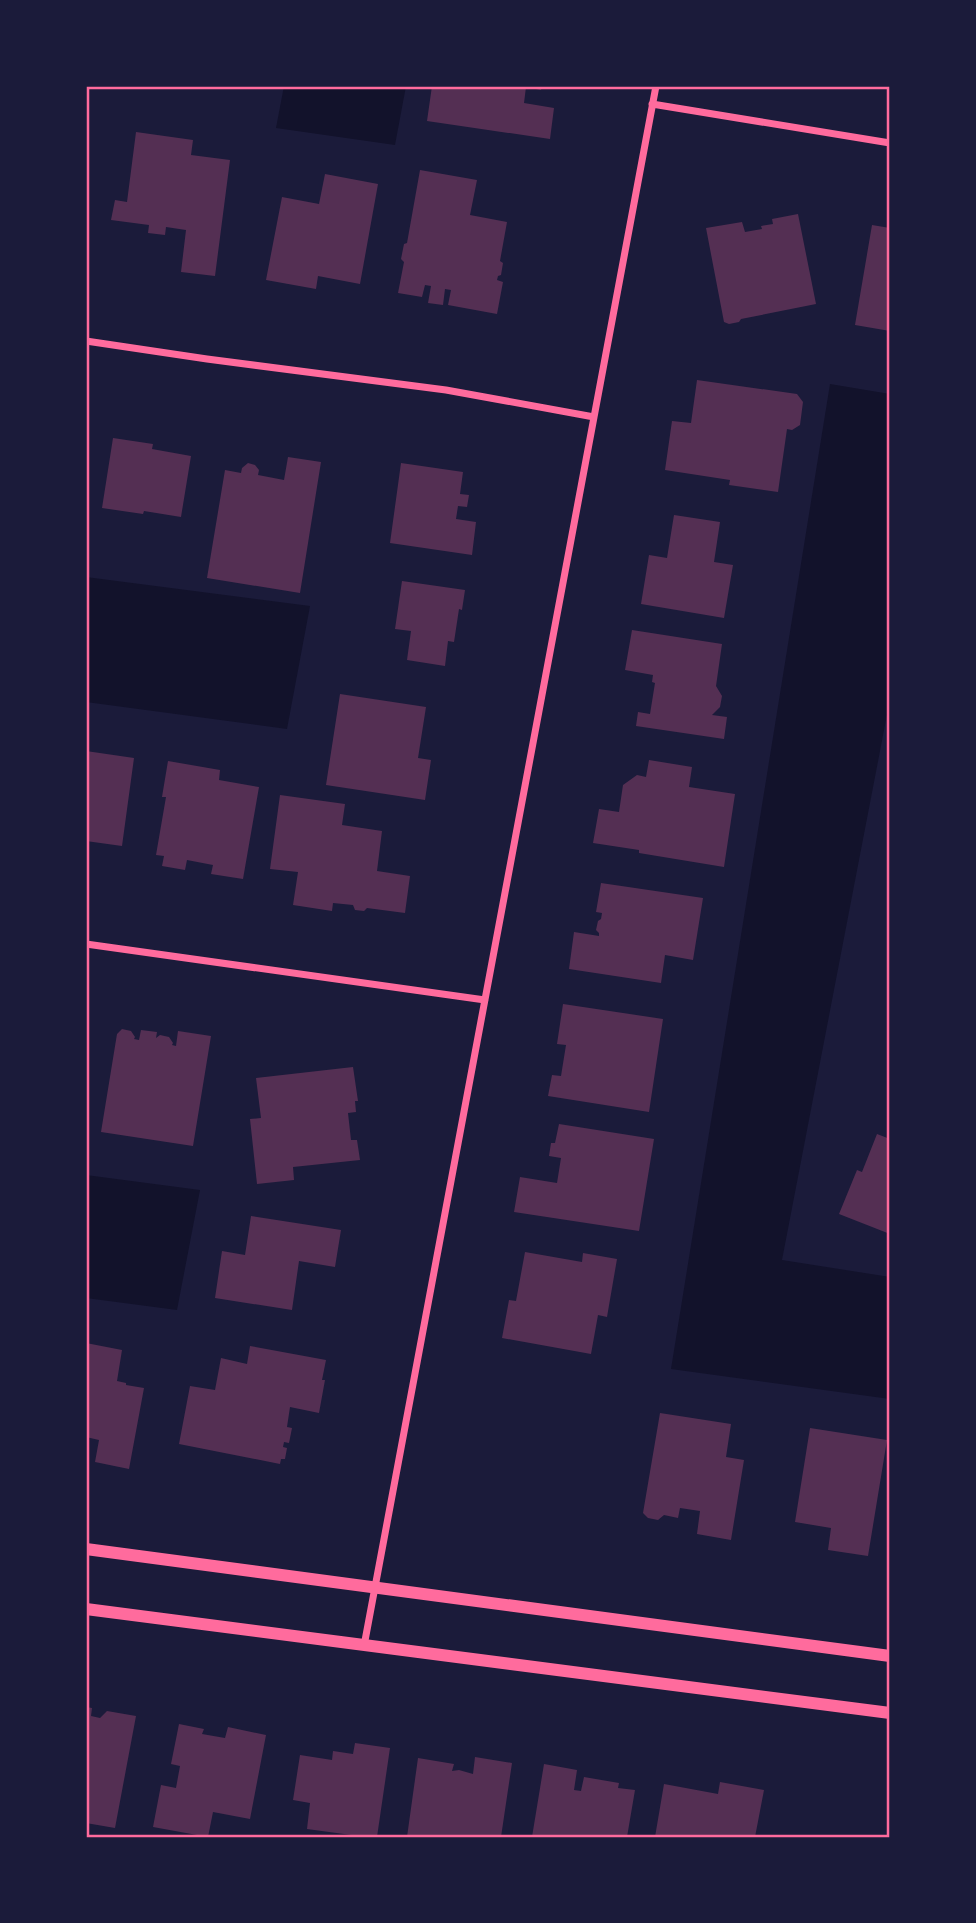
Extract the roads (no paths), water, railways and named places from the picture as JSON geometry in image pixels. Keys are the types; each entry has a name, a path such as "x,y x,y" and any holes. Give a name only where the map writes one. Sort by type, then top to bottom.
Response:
{"street":[{"path":"364,1646 656,86"},
{"path":"652,104 890,143"},
{"path":"86,341 446,390 594,417"},
{"path":"86,944 485,1000"},
{"path":"86,1549 890,1656"},
{"path":"86,1609 890,1713"}]}
